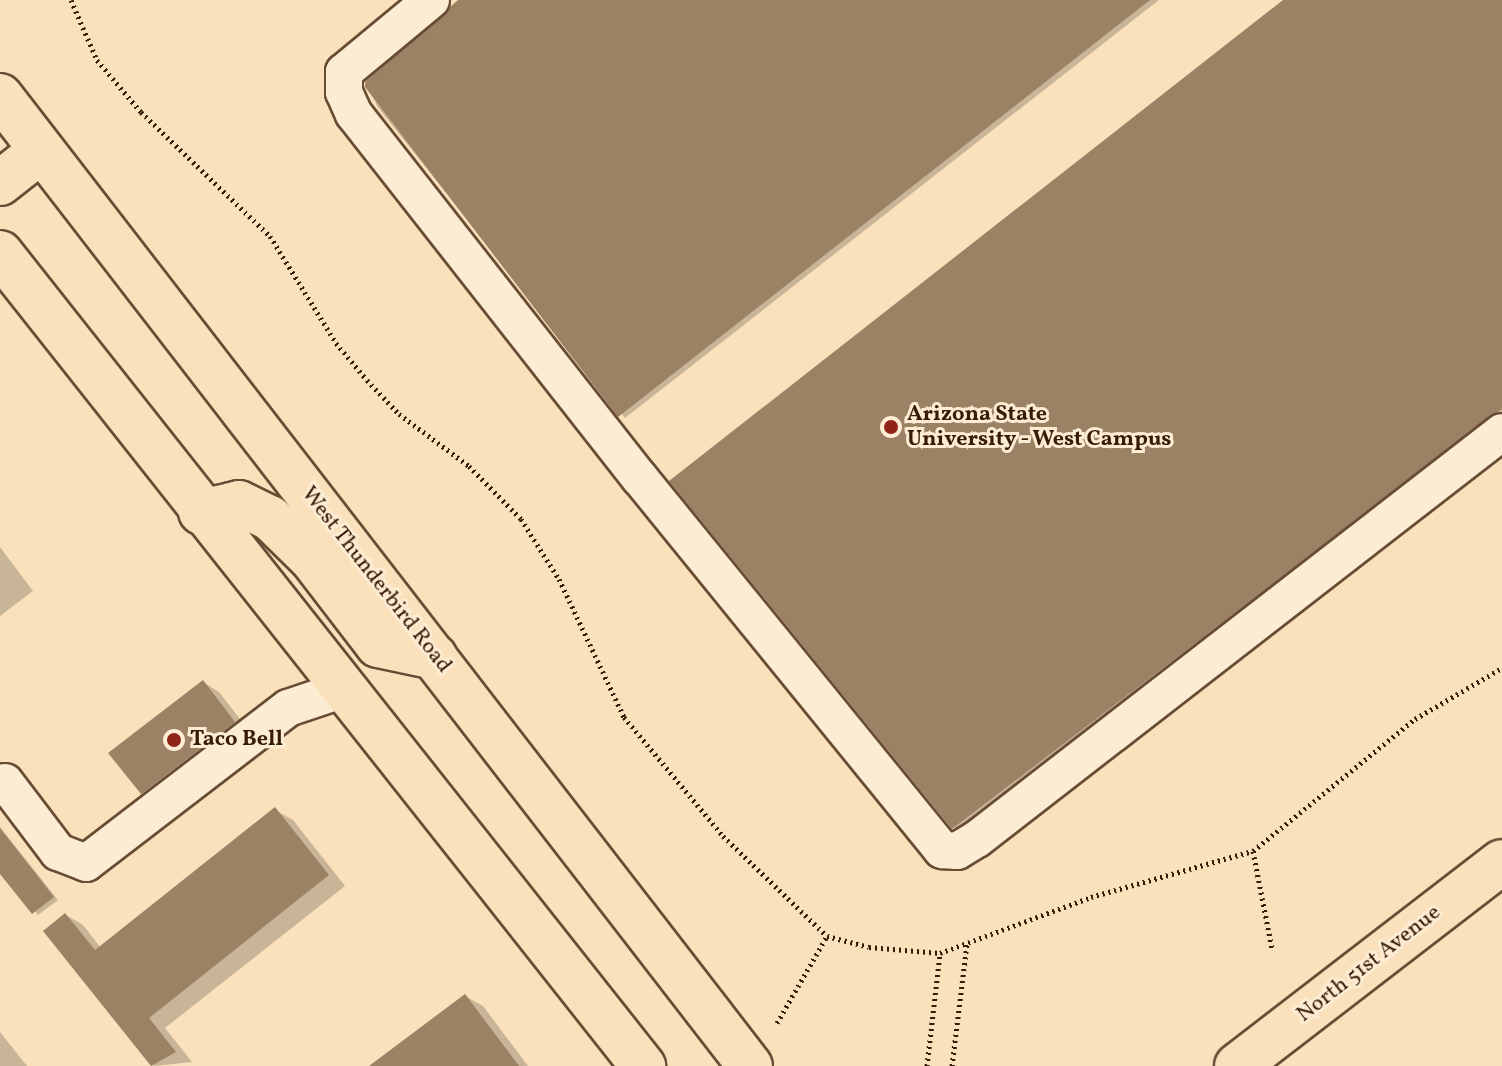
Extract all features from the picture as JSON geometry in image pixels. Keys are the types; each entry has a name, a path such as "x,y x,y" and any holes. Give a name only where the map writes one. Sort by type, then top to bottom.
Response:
{"main road":[{"name":"West Thunderbird Road","path":"0,96 750,1066"},
{"path":"0,183 42,150"},
{"path":"0,253 201,512 643,1066"},
{"path":"201,512 239,503 270,518 312,559 378,645 435,657"},
{"name":"North 51st Avenue","path":"1237,1066 1502,862"}],"lane":[{"path":"431,0 344,72 344,92 354,114 629,465 942,850 957,851 977,839 1502,432"},
{"path":"5,782 58,852 86,863 288,708 344,689"}],"path":[{"path":"1253,851 1272,949"},
{"path":"777,1023 827,936"},
{"path":"952,1066 967,943"},
{"path":"927,1066 940,953"}],"building":[{"path":"458,0 1150,0 618,417 365,87 365,82"},
{"path":"1283,0 1502,0 1502,409 952,829 669,481"},
{"name":"Taco Bell","path":"203,680 235,722 141,794 108,753"},
{"path":"275,807 329,875 149,1018 176,1052 151,1066 43,931 65,913 95,950"},
{"path":"0,828 54,897 32,914 0,874"},
{"path":"465,994 519,1066 369,1066"}],"place":[{"name":"Arizona State University - West Campus","path":"891,427"},
{"name":"Taco Bell","path":"174,740"}]}
